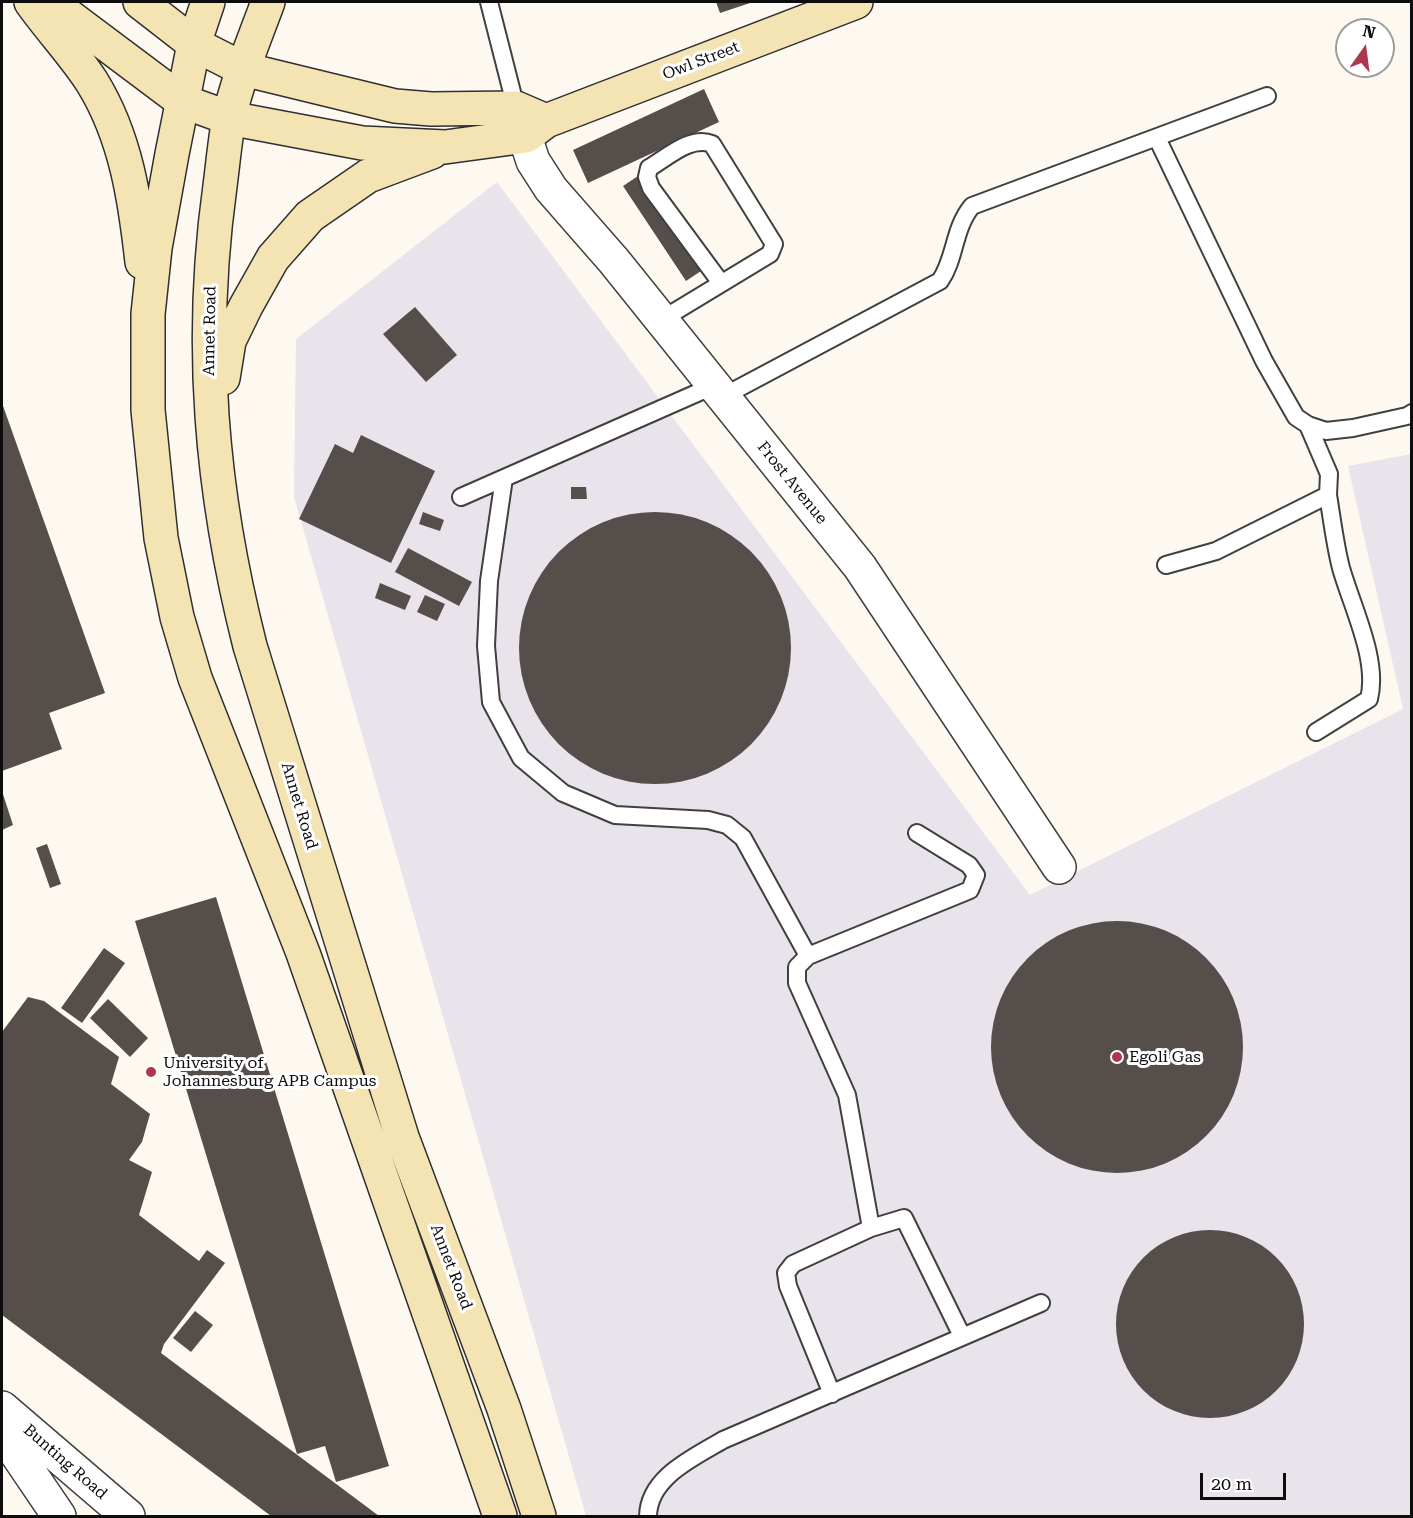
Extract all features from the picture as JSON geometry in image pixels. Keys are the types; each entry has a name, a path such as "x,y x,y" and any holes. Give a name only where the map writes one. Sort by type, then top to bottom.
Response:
{"main road":[{"path":"31,2 91,80 104,103 125,158 135,197 148,314"},
{"path":"50,2 182,101 229,118"},
{"path":"140,2 194,44 243,69"},
{"path":"208,2 194,44 182,101 155,248 148,314 148,410 154,480 177,617 195,678 303,953 465,1422 500,1516"},
{"name":"Annet Road","path":"268,2 243,69 229,118 216,217 210,292 209,364 212,443 233,579 264,692 402,1137 504,1408 539,1516"},
{"name":"Owl Street","path":"229,118 362,143 445,147 529,122 805,10 856,2"},
{"name":"Owl Street","path":"243,69 395,106 529,122"},
{"path":"212,443 230,341 273,258 310,216 339,194 368,177 445,147"},
{"path":"465,1422 504,1408"}],"street":[{"name":"Frost Avenue","path":"529,122 532,161 551,189 614,261 860,567 1059,867"},
{"name":"Bunting Road","path":"2,1408 128,1516"},
{"name":"Bunting Road","path":"2,1413 67,1480 108,1516"},
{"name":"Bunting Road","path":"2,1432 59,1516"},
{"path":"2,1462 16,1497 32,1516"}],"lane":[{"path":"489,2 529,122"},
{"path":"461,497 718,392 940,281 949,269 961,220 972,206 1268,96"},
{"path":"1157,138 1264,361 1296,417 1308,425 1326,431 1353,428 1407,416 1412,412"},
{"path":"660,320 770,254 774,244 712,144 703,140 693,141 649,168 647,177 651,188 721,283"},
{"path":"1308,425 1329,474 1328,495 1341,566 1370,662 1372,687 1369,699 1316,732"},
{"path":"504,478 489,581 486,646 491,702 521,758 564,793 615,815 708,820 727,825 743,838 808,956"},
{"path":"1166,565 1216,551 1328,495"},
{"path":"871,1228 847,1095 797,983 797,967 808,956 970,890 976,875 969,865 917,833"},
{"path":"832,1394 788,1286 786,1273 793,1264 871,1228 904,1218 962,1336"},
{"path":"648,1516 648,1504 657,1487 681,1465 723,1440 1041,1303"}],"shaded area":[{"name":"Egoli Gas","path":"497,182 1030,895 1403,709 1348,466 1411,454 1411,1516 586,1516 294,497 296,339"}],"building":[{"path":"716,2 753,2 720,13"},
{"path":"704,89 719,122 588,183 573,150"},
{"path":"641,174 704,269 686,281 623,186"},
{"path":"415,307 457,355 426,382 383,334"},
{"path":"2,403 105,693 49,713 62,749 2,771"},
{"path":"361,435 435,471 391,563 299,519 335,444 353,453"},
{"path":"571,487 586,487 587,499 571,499"},
{"path":"423,512 444,520 440,531 419,524"},
{"path":"655,512 694,518 719,528 751,552 768,573 780,596 788,622 791,648 785,687 775,712 751,744 730,761 707,773 681,781 655,784 616,778 591,768 559,744 542,723 530,700 522,674 519,648 525,609 535,584 559,552 580,535 603,523 629,515"},
{"path":"408,548 472,582 459,606 395,572"},
{"path":"380,583 411,596 405,610 375,598"},
{"path":"425,595 445,604 437,621 417,612"},
{"path":"2,791 13,825 2,830"},
{"path":"47,844 61,884 50,888 36,848"},
{"path":"216,897 389,1466 336,1482 325,1446 297,1454 135,921"},
{"name":"Egoli Gas","path":"1105,921 1129,921 1154,926 1177,936 1197,949 1215,967 1228,987 1238,1010 1243,1047 1241,1072 1234,1095 1215,1127 1197,1145 1177,1158 1154,1168 1129,1173 1105,1173 1080,1168 1057,1158 1037,1145 1019,1127 1006,1107 996,1084 991,1059 991,1035 996,1010 1006,987 1019,967 1037,949 1057,936 1080,926"},
{"path":"104,948 125,963 82,1023 61,1008"},
{"path":"28,997 44,1001 119,1057 111,1084 150,1114 142,1142 129,1160 152,1172 139,1215 199,1261 207,1250 225,1263 164,1344 161,1353 379,1516 271,1516 2,1315 2,1032"},
{"path":"108,999 148,1038 130,1057 90,1018"},
{"path":"1210,1230 1246,1237 1262,1246 1276,1258 1288,1272 1297,1288 1304,1324 1297,1360 1288,1376 1276,1390 1262,1402 1246,1411 1210,1418 1174,1411 1158,1402 1144,1390 1132,1376 1123,1360 1116,1324 1123,1288 1132,1272 1144,1258 1158,1246 1174,1237"},
{"path":"195,1311 213,1325 191,1352 173,1338"}],"place":[{"name":"Egoli Gas","path":"1117,1057"},
{"name":"University of Johannesburg APB Campus","path":"151,1072"}]}
